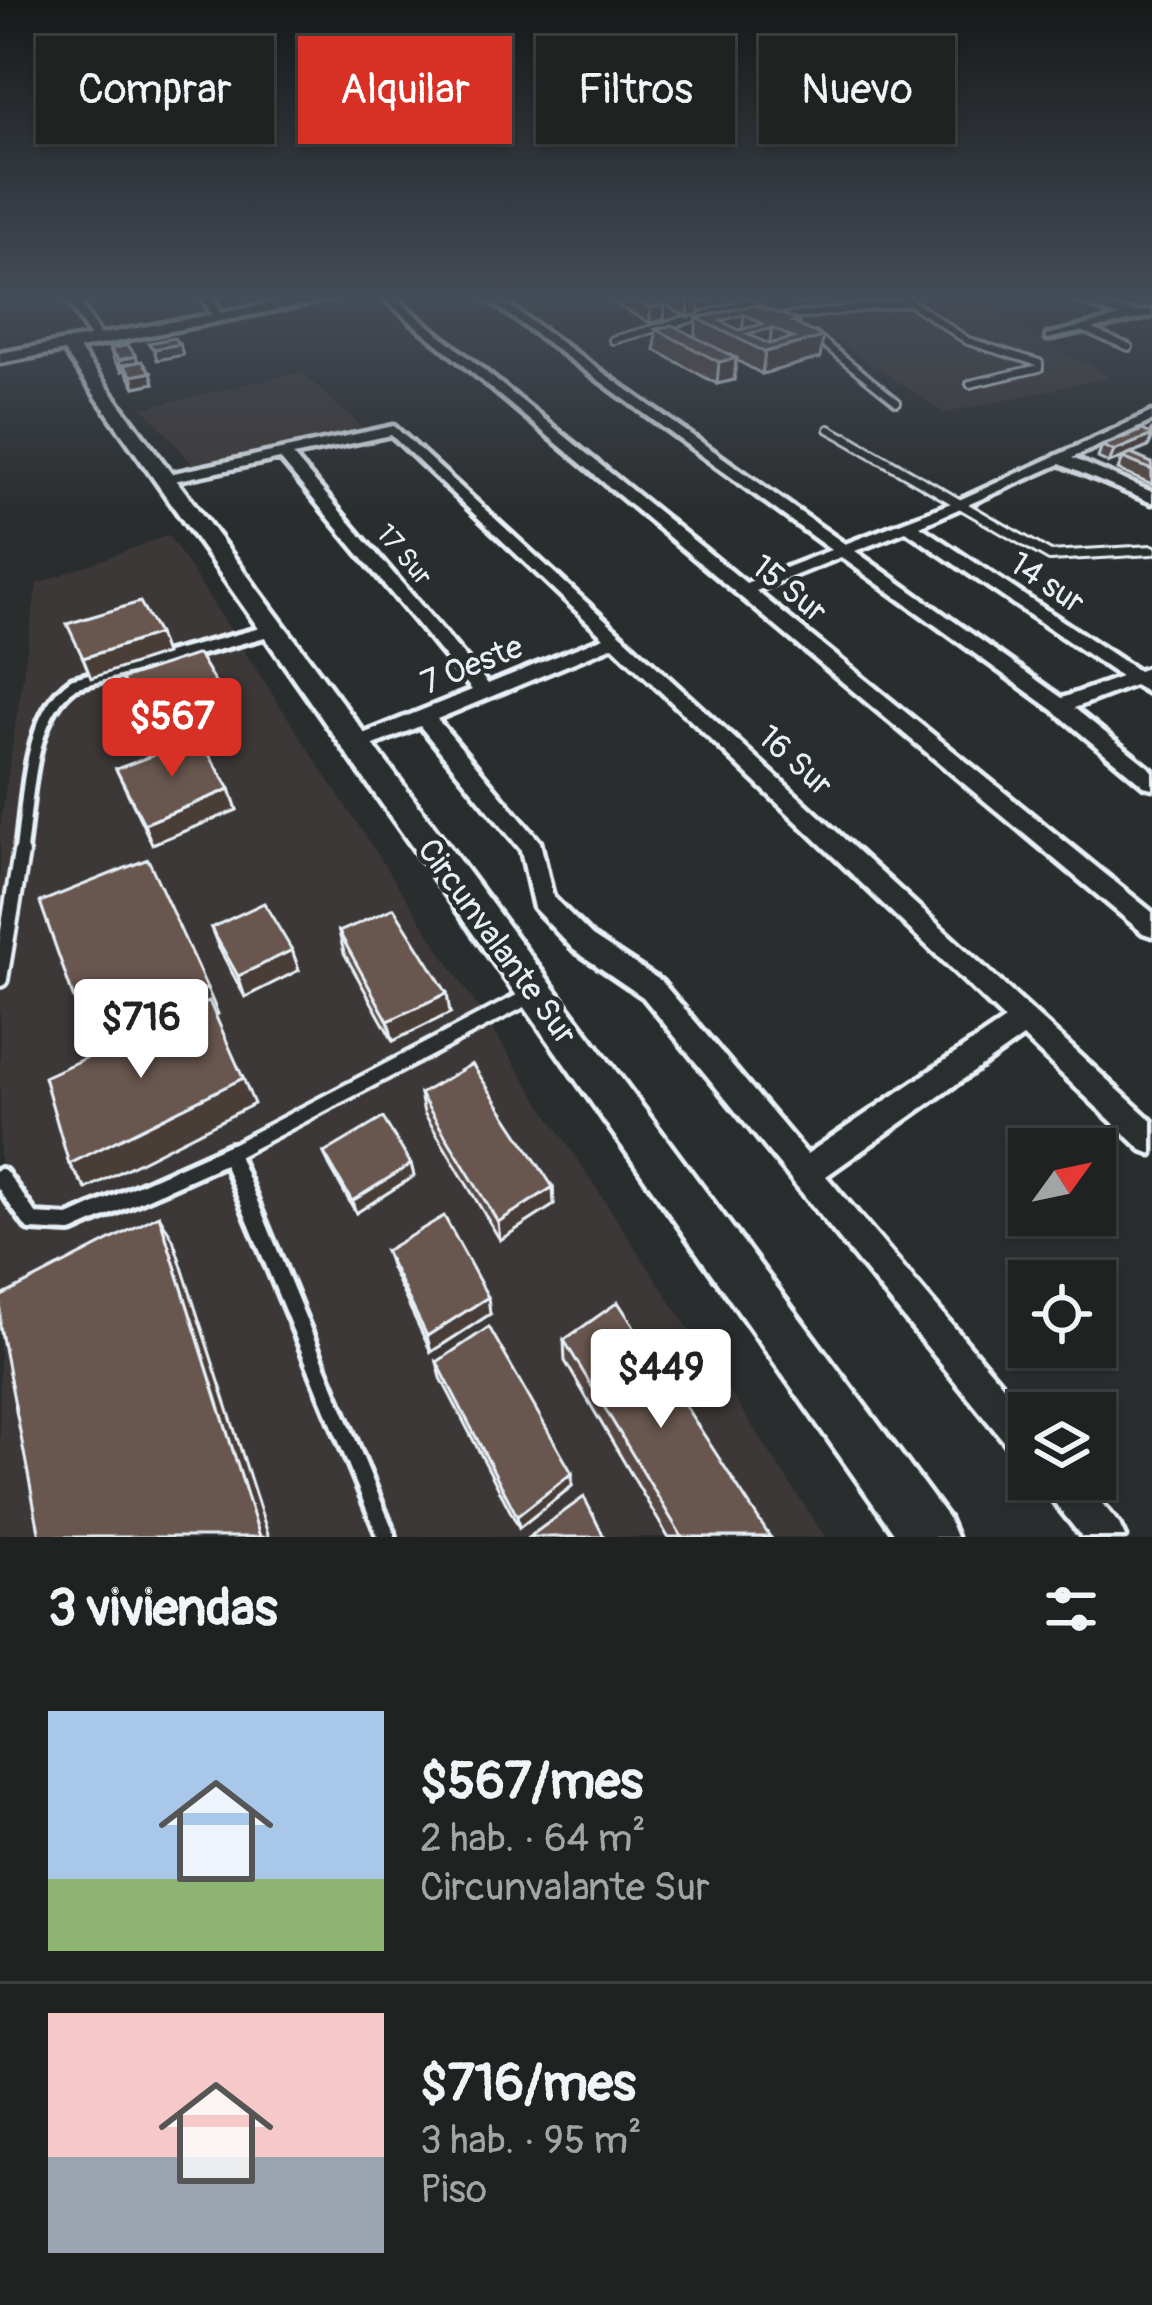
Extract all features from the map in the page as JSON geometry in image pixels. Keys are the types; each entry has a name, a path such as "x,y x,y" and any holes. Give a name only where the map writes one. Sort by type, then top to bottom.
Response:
{"main road":[{"name":"Circunvalante Sur","path":"95,370 164,479 929,1537"}],"street":[{"name":"15 Sur","path":"475,370 1152,926"},
{"path":"591,370 1060,706 1152,781"},
{"path":"743,590 964,503 1152,416"},
{"name":"16 Sur","path":"283,453 394,430 1152,1140"},
{"path":"164,479 283,453"},
{"name":"17 Sur","path":"283,453 484,692"},
{"path":"1059,458 1152,498"},
{"name":"14 sur","path":"909,526 1146,680"},
{"name":"7 Oeste","path":"355,746 613,640"},
{"path":"1060,706 1146,680"},
{"path":"424,717 532,848 542,901 583,943 652,989 1008,1417"},
{"path":"806,1172 1023,1022"},
{"path":"1075,1500 1106,1537"}],"lane":[{"path":"857,370 897,402"},
{"path":"970,384 1032,370"},
{"path":"829,429 1062,560 1133,546 1152,550"},
{"path":"0,979 42,723 52,698 74,683 272,630"},
{"path":"0,1177 32,1222 70,1225 229,1154 535,993"},
{"path":"229,1154 386,1537"}],"shaded area":[{"path":"880,370 1098,370 1111,377 944,413"},
{"path":"301,372 362,427 196,468 144,408"},
{"path":"168,535 825,1537 0,1537 0,826 37,584"}],"building":[{"path":"127,370 151,372 132,376"},
{"path":"1142,430 1152,435 1114,451 1102,446"},
{"path":"1131,454 1152,463 1152,470 1123,458"},
{"path":"140,602 158,634 83,658 67,624"},
{"path":"198,654 223,696 145,723 122,679"},
{"path":"199,738 230,789 144,824 116,769"},
{"path":"148,859 207,988 89,1042 40,902"},
{"path":"264,903 292,950 238,976 211,928"},
{"path":"394,908 447,993 388,1021 339,932"},
{"path":"209,1001 243,1078 69,1164 44,1077"},
{"path":"472,1064 553,1187 498,1222 420,1094"},
{"path":"383,1118 411,1164 352,1201 324,1153"},
{"path":"159,1215 260,1537 40,1537 0,1326 0,1297"},
{"path":"444,1216 488,1297 427,1336 385,1251"},
{"path":"618,1302 770,1537 682,1537 564,1340"},
{"path":"489,1327 572,1473 517,1516 437,1362"},
{"path":"584,1497 604,1537 529,1537"}]}
